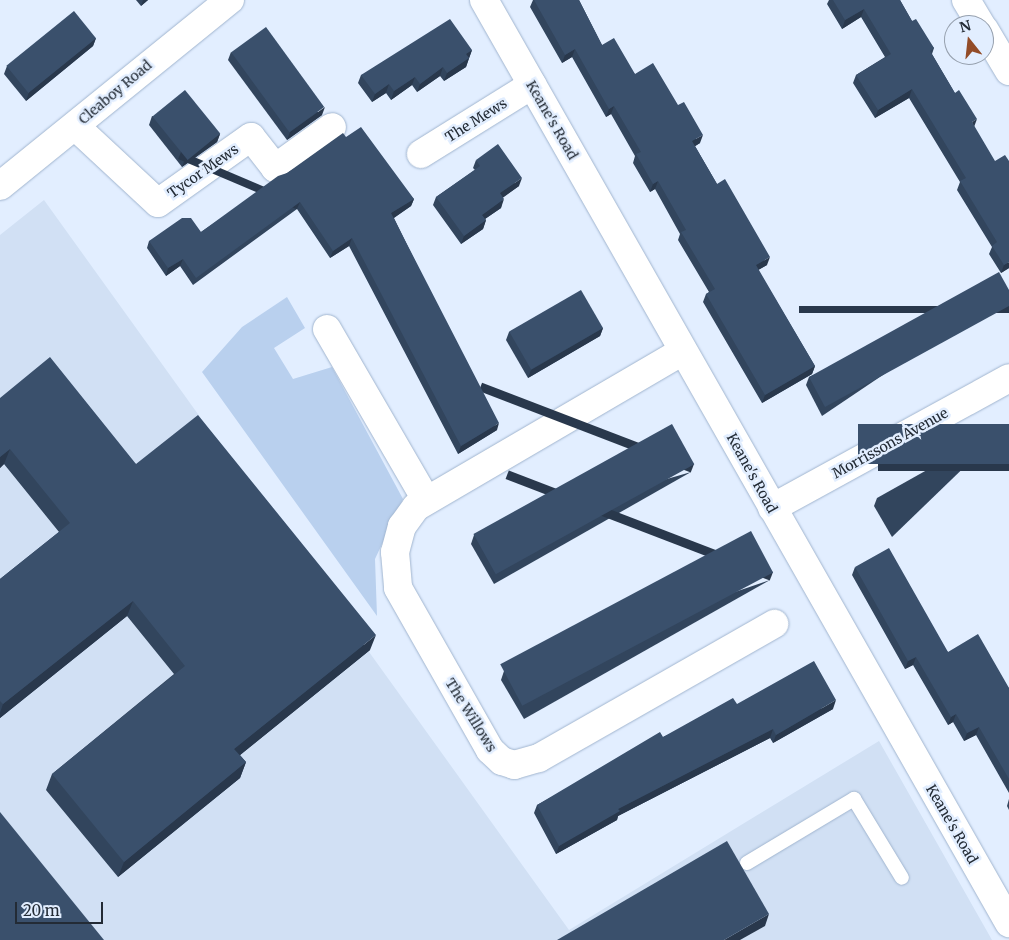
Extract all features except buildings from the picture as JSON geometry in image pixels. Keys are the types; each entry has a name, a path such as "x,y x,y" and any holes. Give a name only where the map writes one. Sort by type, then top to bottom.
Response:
{"street":[{"name":"Cleaboy Road","path":"0,186 230,0"},
{"name":"Keane's Road","path":"476,0 490,11 1009,923"},
{"path":"966,0 975,15"},
{"path":"994,46 1009,71"},
{"name":"The Mews","path":"421,154 532,85"},
{"name":"Tycor Mews","path":"75,126 158,203 251,137 275,168 332,127"},
{"path":"327,329 426,500"},
{"name":"The Willows","path":"683,351 426,500 408,516 398,539 394,566 398,588 485,742 496,756 508,764 520,765 539,758 774,624"},
{"name":"Morrissons Avenue","path":"772,508 1009,378"}],"lane":[{"path":"748,863 854,799 902,878"}],"shaded area":[{"path":"44,200 569,930 879,741 992,940 0,940 0,235"},
{"path":"287,297 305,328 274,348 293,379 332,367 403,499 375,559 377,616 202,372 242,327"}]}
